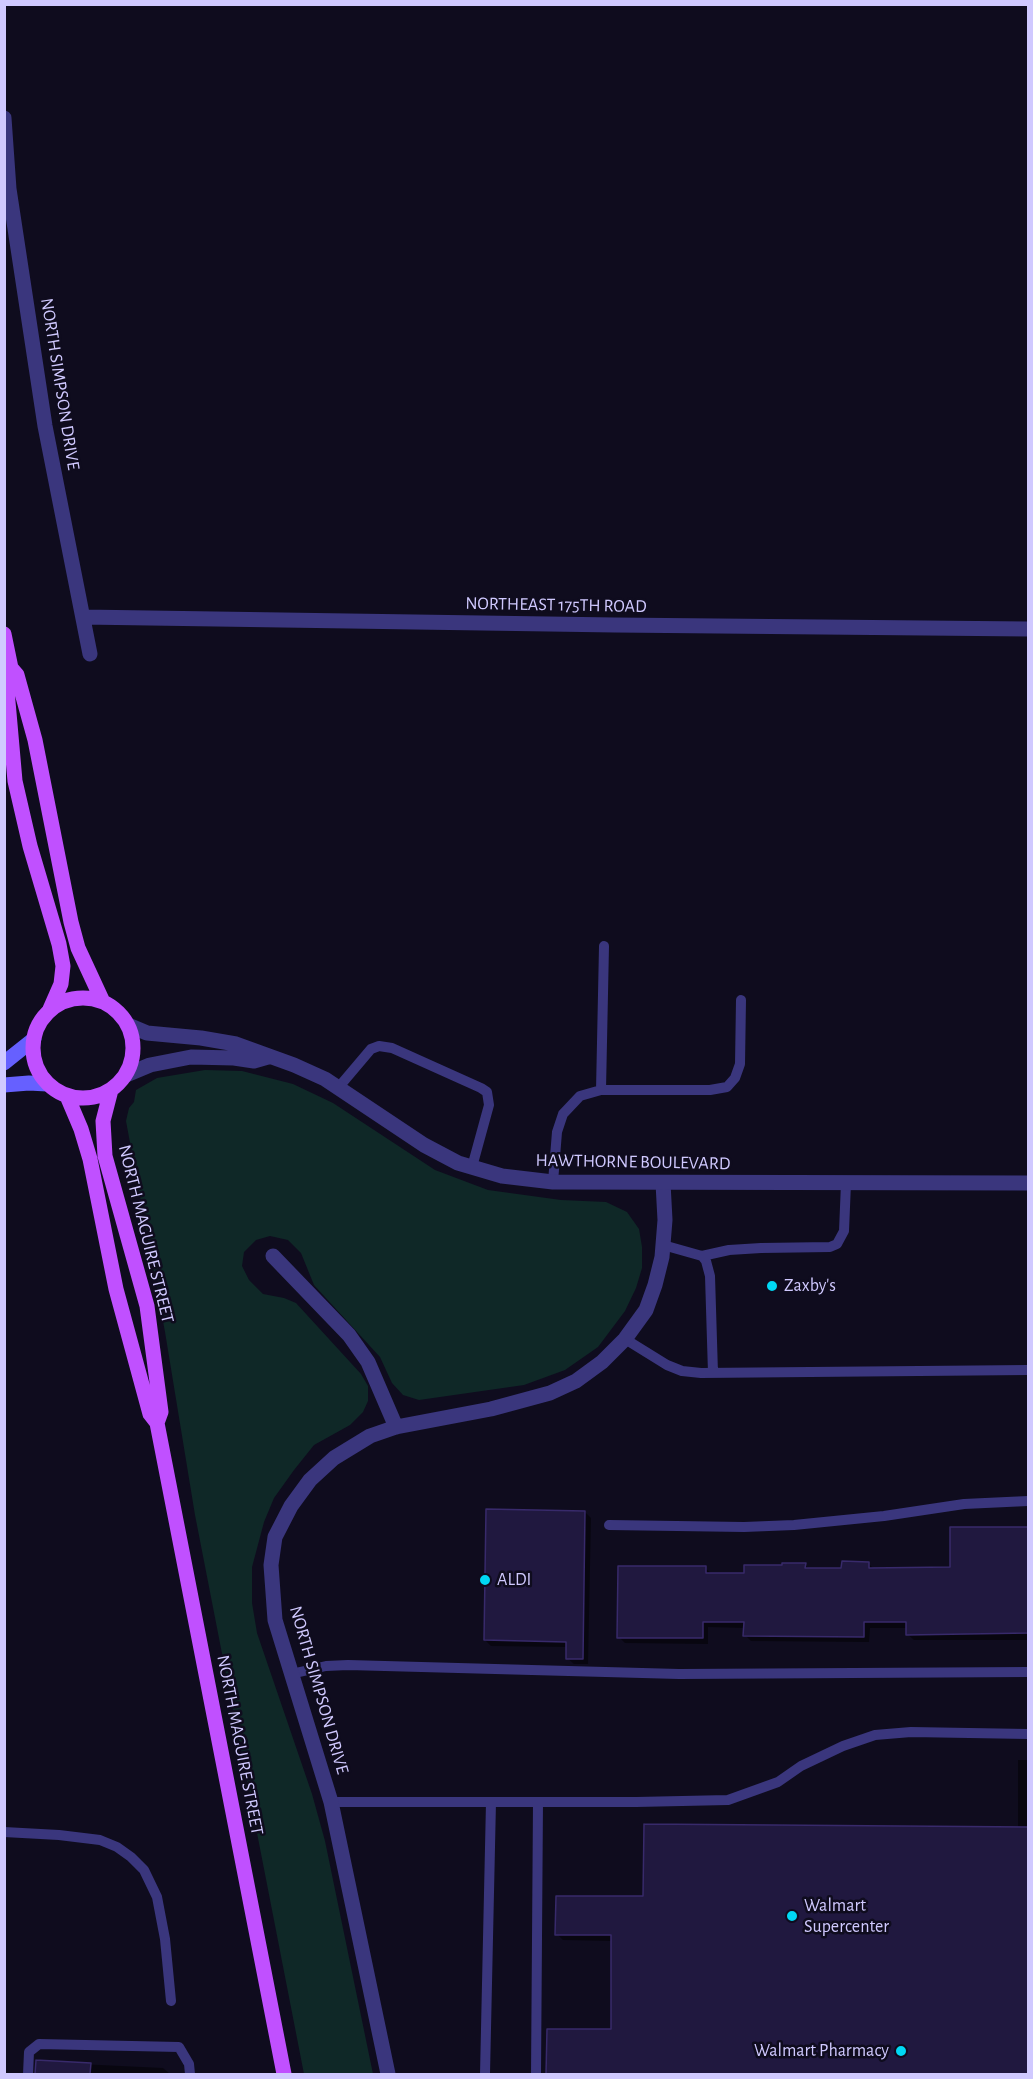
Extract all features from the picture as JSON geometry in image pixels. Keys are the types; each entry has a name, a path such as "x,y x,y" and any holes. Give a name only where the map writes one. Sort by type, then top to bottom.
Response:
{"main road":[{"path":"4,634 10,668 6,679 15,781 30,846 59,944 63,966 61,984 50,1009 37,1027 34,1039 37,1064 47,1084"},
{"path":"10,668 17,675 35,740 78,948 103,1002"},
{"path":"4,1085 47,1084 67,1096 80,1098 111,1090 126,1075 133,1053 132,1040 128,1025 113,1008 103,1002 81,998 69,1000 50,1009"},
{"path":"4,1063 34,1039"},
{"name":"NORTH MAGUIRE STREET","path":"111,1090 103,1121 105,1156 147,1306 161,1412 157,1423"},
{"name":"NORTH MAGUIRE STREET","path":"67,1096 81,1129 90,1159 116,1289 150,1414 157,1423 284,2074"}],"street":[{"name":"NORTH SIMPSON DRIVE","path":"4,118 9,189 45,426 90,654"},
{"name":"NORTHEAST 175TH ROAD","path":"83,617 1029,629"},
{"name":"HAWTHORNE BOULEVARD","path":"128,1025 147,1033 236,1044 294,1065 325,1079 424,1145 458,1163 502,1176 553,1182 1029,1183"},
{"name":"HAWTHORNE BOULEVARD","path":"126,1075 150,1065 191,1057 254,1061 268,1057"},
{"name":"NORTH SIMPSON DRIVE","path":"388,2074 332,1802 275,1620 271,1565 275,1537 291,1506 310,1480 334,1458 370,1436 396,1427 492,1409 550,1393 576,1381 602,1362 625,1339 646,1310 655,1286 665,1220 663,1183"},
{"path":"273,1256 349,1335 368,1362 396,1427"}],"lane":[{"path":"601,1090 604,946"},
{"path":"553,1182 557,1132 563,1114 580,1096 601,1090 710,1090 727,1087 735,1078 740,1064 741,1000"},
{"path":"338,1088 371,1048 379,1046 399,1050 481,1088 487,1092 489,1105 472,1167"},
{"path":"663,1245 702,1256 761,1248 830,1247 837,1244 844,1231 846,1183"},
{"path":"702,1256 706,1261 710,1276 713,1373"},
{"path":"625,1339 667,1365 682,1371 713,1373 1029,1370"},
{"path":"609,1525 794,1526 964,1504 1029,1502"},
{"path":"291,1674 326,1666 348,1665 679,1674 1029,1672"},
{"path":"332,1802 728,1800 778,1782 801,1766 832,1751 875,1735 911,1732 1029,1734"},
{"path":"485,2074 491,1802"},
{"path":"536,2074 538,1802"},
{"path":"4,1832 100,1840 117,1847 144,1870 157,1898 165,1939 171,2001"},
{"path":"28,2074 29,2052 39,2044 179,2047 189,2064 190,2074"}],"green space":[{"path":"205,1070 242,1071 293,1084 333,1103 435,1170 488,1190 561,1200 606,1202 627,1212 639,1229 642,1268 636,1288 625,1311 598,1347 565,1370 524,1385 419,1400 403,1395 392,1383 380,1357 314,1285 301,1253 288,1240 270,1236 256,1240 244,1252 242,1266 249,1280 263,1294 296,1303 361,1374 368,1386 368,1401 363,1412 350,1425 314,1445 274,1498 264,1522 252,1567 252,1603 257,1633 312,1794 325,1841 373,2074 304,2074 195,1515 165,1332 126,1121 136,1090 157,1078"}],"building":[{"path":"486,1509 585,1511 583,1659 566,1659 566,1642 484,1640"},
{"path":"950,1527 1029,1527 1029,1633 906,1635 906,1622 864,1622 864,1637 743,1636 744,1622 703,1622 703,1638 617,1638 618,1566 706,1566 706,1573 744,1573 744,1565 782,1565 782,1563 806,1563 805,1568 841,1568 842,1561 869,1562 869,1568 950,1567"},
{"name":"Walmart Supercenter","path":"644,1824 1029,1827 1029,2074 546,2074 547,2029 611,2029 611,1935 555,1935 556,1896 643,1896"},
{"path":"36,2060 91,2063 90,2074 35,2074"}],"place":[{"name":"Zaxby's","path":"772,1286"},
{"name":"ALDI","path":"485,1580"},
{"name":"Walmart Supercenter","path":"792,1916"},
{"name":"Walmart Pharmacy","path":"901,2051"}]}
